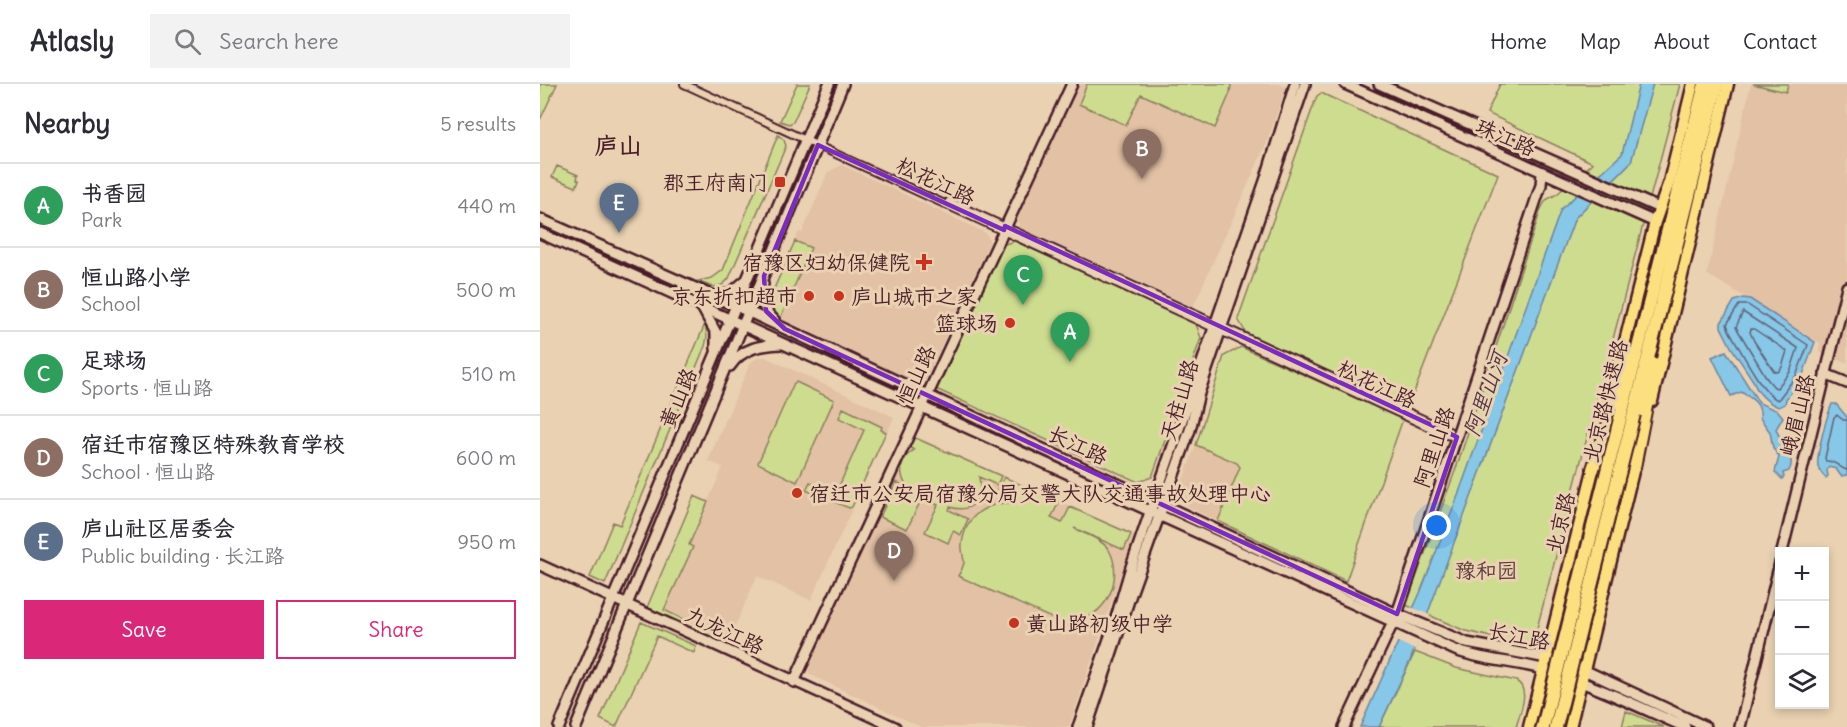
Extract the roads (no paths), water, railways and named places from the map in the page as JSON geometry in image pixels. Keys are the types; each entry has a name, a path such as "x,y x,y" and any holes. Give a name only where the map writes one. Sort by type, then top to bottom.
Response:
{"highway":[{"name":"北京路快速路","path":"1556,727 1705,84"},
{"name":"北京路快速路","path":"1544,727 1628,413 1686,208 1717,84"},
{"path":"1593,469 1611,417 1661,229 1682,178"},
{"path":"1634,467 1681,243 1686,208"}],"main road":[{"name":"北京路","path":"1529,727 1655,222 1669,182 1693,84"},
{"path":"1570,727 1634,467 1661,368 1728,84"}],"street":[{"name":"松花江路","path":"684,84 819,143 1446,435 1457,437"},
{"name":"松花江路","path":"694,84 807,138"},
{"name":"黄山路","path":"560,727 829,84"},
{"name":"黄山路","path":"576,727 843,84"},
{"name":"恒山路","path":"792,681 1069,84"},
{"name":"天柱山路","path":"1087,727 1164,505 1295,84"},
{"name":"天柱山路","path":"1078,727 1150,511 1305,84"},
{"name":"珠江路","path":"1345,84 1655,222"},
{"name":"珠江路","path":"1379,84 1659,208"},
{"name":"阿里山路","path":"1344,727 1395,618 1541,185 1542,173"},
{"name":"长江路","path":"540,219 736,306 1154,500 1395,618"},
{"name":"长江路","path":"540,233 1160,516 1406,623 1421,635 1468,655 1545,664"},
{"path":"709,294 718,296 730,294 742,285 750,274"},
{"path":"764,276 762,300 766,311 785,329"},
{"name":"峨眉山路","path":"1783,547 1847,287"},
{"path":"700,305 716,333 714,359"},
{"path":"721,377 733,361 745,351 759,346 785,344"},
{"path":"1825,374 1847,383"},
{"name":"九龙江路","path":"540,565 881,727"},
{"name":"九龙江路","path":"540,571 612,601"},
{"path":"1740,727 1775,580"},
{"name":"九龙江路","path":"625,607 895,727"},
{"name":"长江路","path":"1406,623 1424,625 1471,644 1583,676 1706,727"},
{"name":"长江路","path":"1583,676 1685,727"}],"water":[{"path":"1639,84 1653,84 1631,162 1575,218 1410,661 1379,727 1360,727 1420,593 1456,501 1561,209 1622,154"},
{"path":"1743,298 1750,299 1815,342 1801,380 1786,399 1785,404 1779,407 1757,390 1721,327 1734,301"},
{"path":"1726,351 1759,403 1778,411 1783,417 1776,429 1790,456 1791,466 1789,471 1783,473 1782,479 1775,472 1779,457 1773,448 1770,432 1760,418 1758,405 1741,392 1731,396 1712,357"},
{"path":"1832,404 1836,404 1847,417 1847,475 1841,476 1836,469 1829,467 1826,478 1819,470 1818,461 1822,435"}],"place":[{"name":"恒山路小学","path":"1142,179"},
{"name":"郡王府南门","path":"780,182"},
{"name":"庐山社区居委会","path":"619,233"},
{"name":"宿豫区妇幼保健院","path":"924,262"},
{"name":"京东折扣超市","path":"809,296"},
{"name":"庐山城市之家","path":"839,296"},
{"name":"足球场","path":"1023,305"},
{"name":"篮球场","path":"1010,323"},
{"name":"书香园","path":"1070,362"},
{"name":"宿迁市公安局宿豫分局交警大队交通事故处理中心","path":"797,493"},
{"name":"宿迁市宿豫区特殊教育学校","path":"894,581"},
{"name":"黄山路初级中学","path":"1014,623"}],"district":[{"name":"庐山","path":"618,145"}],"water label":[{"name":"阿里山河","path":"1485,394"}],"park label":[{"name":"豫和园","path":"1486,570"}]}
